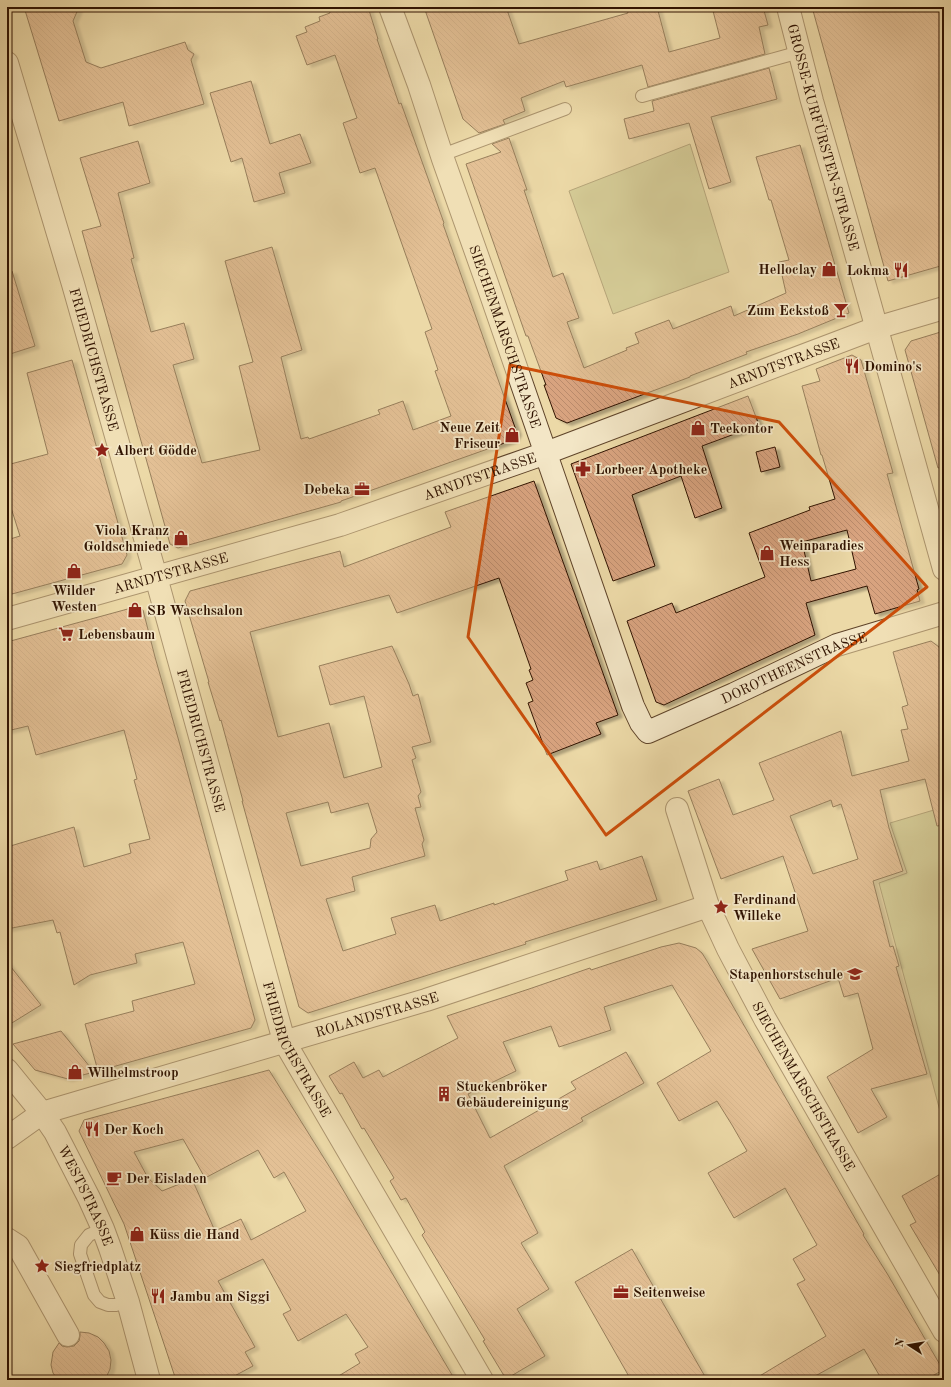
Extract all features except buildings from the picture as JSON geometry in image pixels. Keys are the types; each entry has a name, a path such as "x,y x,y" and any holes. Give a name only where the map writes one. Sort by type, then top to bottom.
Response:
{"street":[{"name":"SIECHENMARSCHSTRASSE","path":"390,7 419,85 633,706 641,723 648,732"},
{"name":"GROSSE-KURFÜRSTEN-STRASSE","path":"788,7 812,101 944,569"},
{"name":"FRIEDRICHSTRASSE","path":"7,63 71,276 284,1041 482,1380"},
{"name":"ARNDTSTRASSE","path":"7,619 324,531 546,453 876,328 944,308"},
{"name":"DOROTHEENSTRASSE","path":"648,732 734,694 837,645 944,613"},
{"name":"SIECHENMARSCHSTRASSE","path":"677,809 711,912 765,1020 944,1331"},
{"name":"ROLANDSTRASSE","path":"42,1113 426,1000 711,912"},
{"name":"WESTSTRASSE","path":"7,1070 42,1113 54,1132 75,1169 103,1229 128,1302 149,1380"},
{"path":"7,1138 42,1113"},
{"path":"7,1239 18,1246 68,1334"}],"lane":[{"path":"642,96 800,52"},
{"path":"442,155 565,109"},
{"path":"103,1229 89,1235 81,1245 80,1254 94,1295 100,1302 108,1305 128,1302"}],"highlighted area":[{"path":"510,365 779,422 927,587 606,835 468,637"}],"green space":[{"path":"690,144 729,272 613,314 569,191"},
{"path":"944,807 944,1126 879,883 907,873 890,823"}],"place":[{"name":"Helloclay","path":"829,269"},
{"name":"Lokma","path":"901,270"},
{"name":"Zum Eckstoß","path":"841,310"},
{"name":"Domino's","path":"852,366"},
{"name":"Teekontor","path":"698,428"},
{"name":"Neue Zeit Friseur","path":"512,435"},
{"name":"Albert Gödde","path":"102,450"},
{"name":"Lorbeer Apotheke","path":"583,469"},
{"name":"Debeka","path":"362,489"},
{"name":"Viola Kranz Goldschmiede","path":"181,538"},
{"name":"Weinparadies Hess","path":"767,553"},
{"name":"Wilder Westen","path":"74,571"},
{"name":"SB Waschsalon","path":"135,610"},
{"name":"Lebensbaum","path":"66,634"},
{"name":"Ferdinand Willeke","path":"721,907"},
{"name":"Stapenhorstschule","path":"855,974"},
{"name":"Wilhelmstroop","path":"75,1072"},
{"name":"Stuckenbröker Gebäudereinigung","path":"444,1094"},
{"name":"Der Koch","path":"92,1129"},
{"name":"Der Eisladen","path":"114,1178"},
{"name":"Küss die Hand","path":"137,1234"},
{"name":"Siegfriedplatz","path":"42,1266"},
{"name":"Seitenweise","path":"621,1292"},
{"name":"Jambu am Siggi","path":"158,1296"}]}
